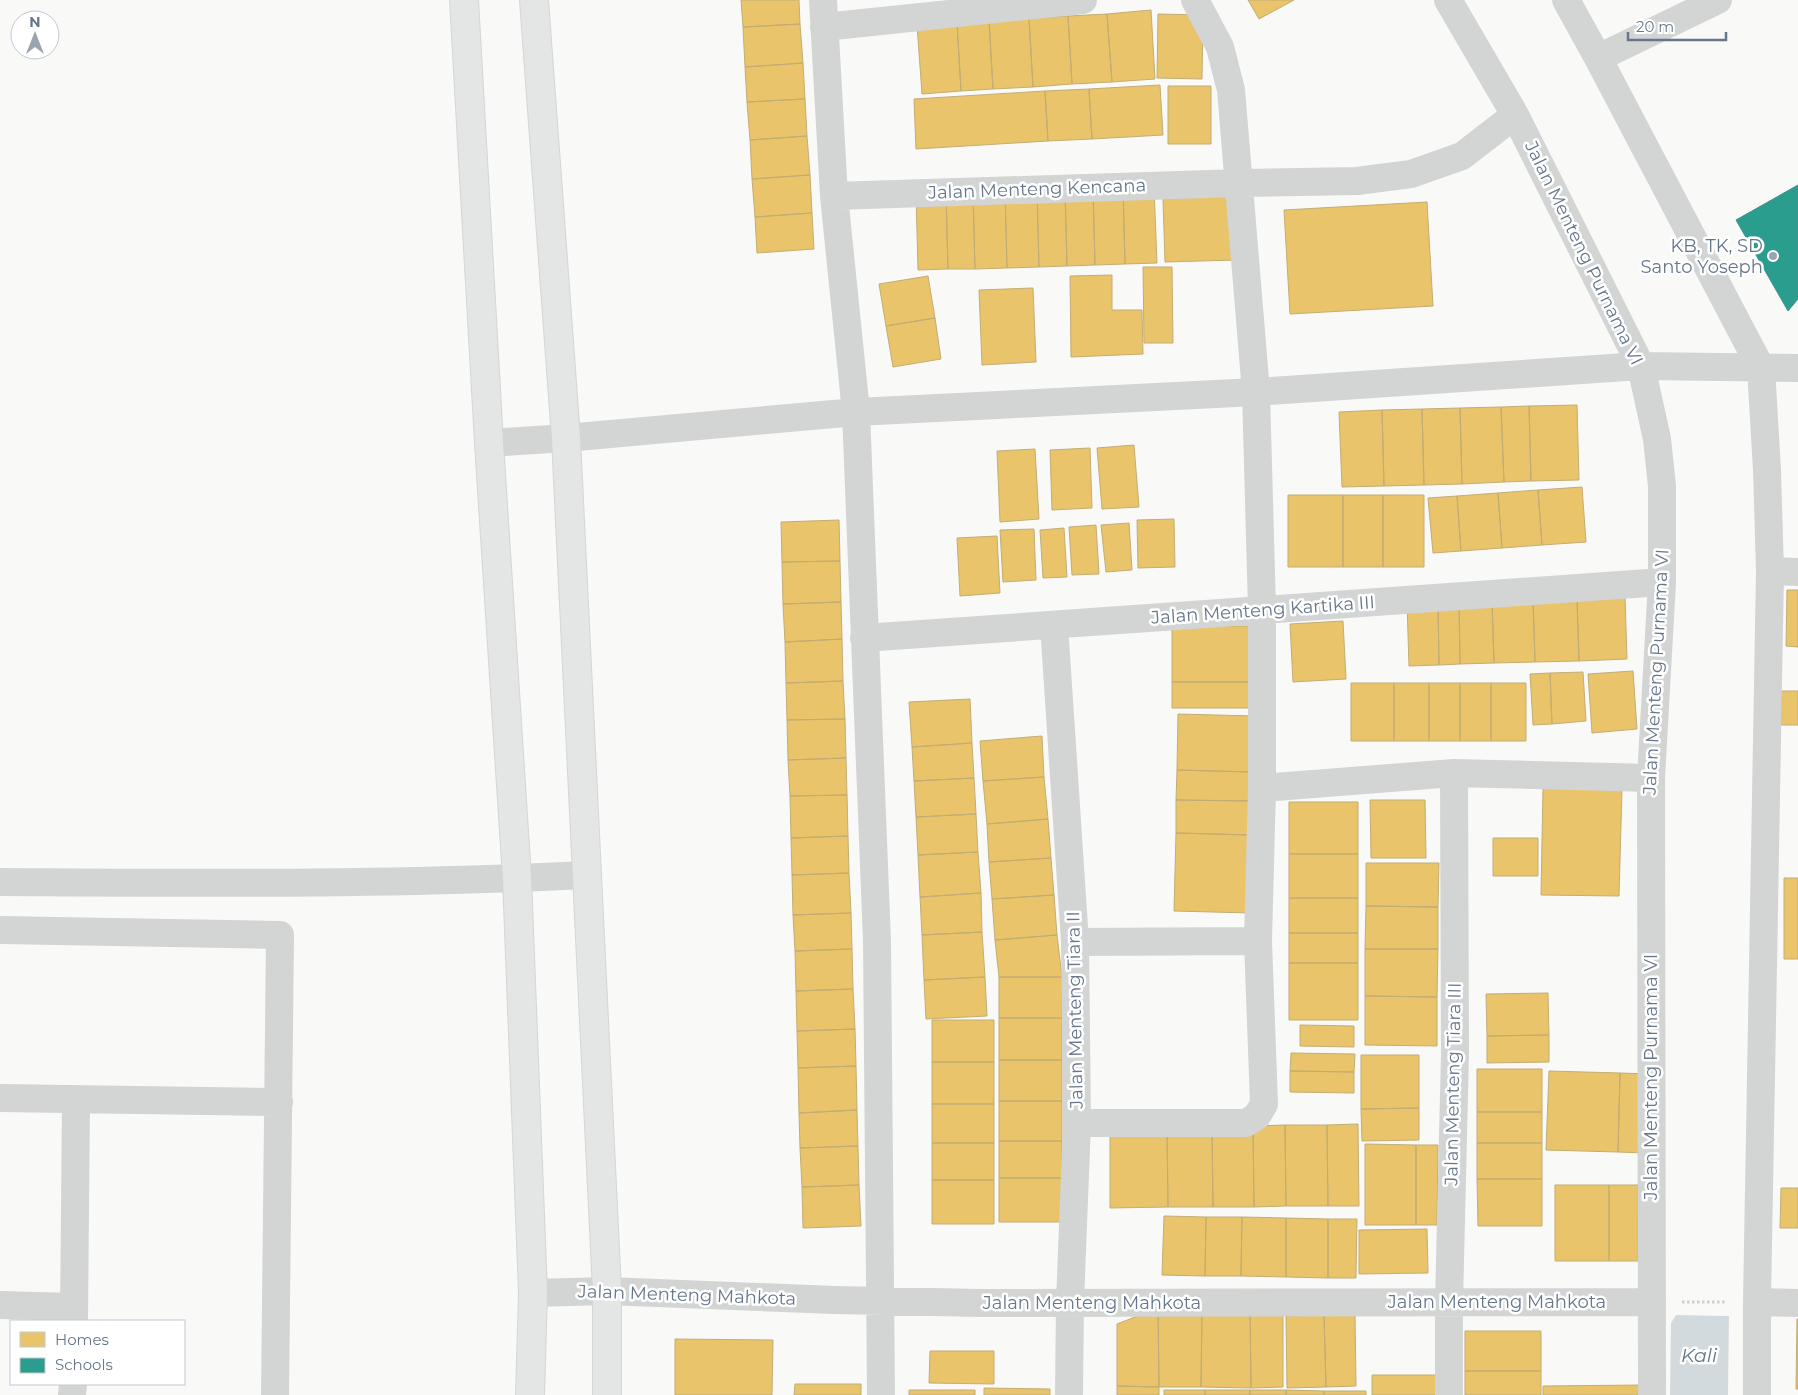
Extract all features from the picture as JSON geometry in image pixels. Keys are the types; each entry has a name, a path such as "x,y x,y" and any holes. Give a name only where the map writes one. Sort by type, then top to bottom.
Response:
{"street":[{"path":"464,0 489,443 517,878 533,1293 530,1395"},
{"path":"534,0 566,438 607,1290 607,1395"},
{"path":"823,0 834,196 856,412 877,941 881,1395"},
{"path":"824,27 1082,0"},
{"path":"1077,1123 1246,1123 1257,1116 1264,1104 1258,941 1262,788 1262,610 1256,392 1231,90 1220,47 1195,0"},
{"name":"Jalan Menteng Purnama VI","path":"1448,0 1515,115 1652,366 1662,486 1662,582 1650,778 1652,1395"},
{"path":"1566,0 1761,368 1768,470 1770,571 1757,1395"},
{"path":"1598,58 1718,0"},
{"name":"Jalan Menteng Kencana","path":"834,196 1357,181 1411,174 1462,156 1515,115"},
{"path":"489,443 856,412 1256,392 1652,366 1798,368"},
{"path":"1770,571 1798,572"},
{"name":"Jalan Menteng Kartika III","path":"864,638 1662,582"},
{"name":"Jalan Menteng Tiara II","path":"1054,625 1074,942 1077,1123 1070,1302 1069,1395"},
{"path":"1262,788 1454,773 1650,778"},
{"name":"Jalan Menteng Tiara III","path":"1449,1395 1449,1303 1455,1054 1454,773"},
{"path":"0,882 229,883 586,875"},
{"path":"0,930 280,935 275,1395"},
{"path":"1074,942 1258,941"},
{"path":"0,1098 279,1102"},
{"path":"0,1305 74,1314 76,1099"},
{"name":"Jalan Menteng Mahkota","path":"533,1293 607,1290 981,1303 1652,1302"},
{"path":"1757,1302 1798,1303"}],"path":[{"path":"1652,1302 1757,1302"}],"water":[{"name":"Kali","path":"1676,1315 1729,1316 1728,1395 1670,1395 1671,1323"}],"building: Homes":[{"path":"741,0 799,0 800,24 743,27"},
{"path":"1248,0 1294,0 1259,19"},
{"path":"1151,10 1155,79 1112,82 1107,14"},
{"path":"1107,14 1112,82 1072,84 1068,16"},
{"path":"1158,14 1203,15 1202,79 1157,78"},
{"path":"1068,16 1072,84 1033,87 1029,18"},
{"path":"1029,18 1033,87 993,89 989,20"},
{"path":"989,20 993,89 961,91 957,23"},
{"path":"957,23 961,91 922,94 917,25"},
{"path":"800,24 803,63 745,67 743,27"},
{"path":"803,63 805,99 747,102 745,67"},
{"path":"1160,85 1163,135 1092,139 1089,89"},
{"path":"1168,86 1211,86 1211,144 1168,144"},
{"path":"1089,89 1092,139 1048,141 1045,91"},
{"path":"1045,91 1048,141 916,149 914,99"},
{"path":"805,99 807,136 750,140 747,102"},
{"path":"807,136 810,175 752,179 750,140"},
{"path":"810,175 812,213 755,217 752,179"},
{"path":"1154,187 1157,263 1125,264 1123,188"},
{"path":"1123,188 1125,264 1095,265 1093,189"},
{"path":"1093,189 1095,265 1067,266 1065,190"},
{"path":"1065,190 1067,266 1039,267 1037,191"},
{"path":"1005,191 1007,268 975,269 973,193"},
{"path":"1005,191 1037,191 1039,267 1007,268"},
{"path":"946,193 948,269 918,270 916,194"},
{"path":"946,193 973,193 975,269 948,269"},
{"path":"1236,196 1238,260 1165,262 1163,199"},
{"path":"1427,202 1433,306 1290,314 1284,210"},
{"path":"812,213 814,249 757,253 755,217"},
{"path":"1143,267 1172,267 1173,343 1144,343"},
{"path":"1112,275 1112,310 1142,310 1143,354 1071,357 1070,276"},
{"path":"928,276 935,318 886,326 879,284"},
{"path":"1033,288 1036,362 982,365 979,290"},
{"path":"935,318 941,359 893,367 886,326"},
{"path":"1577,405 1579,480 1531,481 1529,406"},
{"path":"1529,406 1531,481 1504,482 1501,407"},
{"path":"1501,407 1504,482 1462,484 1460,408"},
{"path":"1460,408 1462,484 1424,485 1422,409"},
{"path":"1422,409 1424,485 1384,486 1382,410"},
{"path":"1382,410 1384,486 1342,487 1339,412"},
{"path":"1134,445 1139,507 1102,509 1097,448"},
{"path":"1090,448 1092,508 1052,510 1050,450"},
{"path":"1035,449 1039,519 1000,522 997,451"},
{"path":"1582,487 1586,542 1542,545 1538,490"},
{"path":"1538,490 1542,545 1502,548 1498,493"},
{"path":"1498,493 1502,548 1461,551 1457,496"},
{"path":"1288,495 1343,495 1343,567 1288,567"},
{"path":"1343,495 1383,495 1383,567 1343,567"},
{"path":"1383,495 1424,495 1424,567 1383,567"},
{"path":"1457,496 1461,551 1433,553 1428,498"},
{"path":"1174,519 1175,567 1138,568 1137,520"},
{"path":"839,520 840,561 782,562 781,522"},
{"path":"1129,523 1132,570 1106,572 1101,525"},
{"path":"1096,525 1099,574 1072,575 1069,527"},
{"path":"1064,528 1067,577 1043,578 1040,530"},
{"path":"1034,529 1036,580 1003,582 1000,530"},
{"path":"997,536 1000,593 960,596 957,538"},
{"path":"840,561 841,602 783,604 782,562"},
{"path":"1787,590 1798,590 1798,647 1786,646"},
{"path":"1625,597 1627,659 1579,661 1577,598"},
{"path":"1577,598 1579,661 1535,662 1533,599"},
{"path":"1533,599 1535,662 1494,663 1492,601"},
{"path":"1459,601 1460,664 1439,665 1438,602"},
{"path":"1459,601 1492,601 1494,663 1460,664"},
{"path":"841,602 842,639 785,642 783,604"},
{"path":"1438,602 1439,665 1409,666 1407,603"},
{"path":"1343,621 1346,679 1293,682 1290,624"},
{"path":"1172,626 1253,626 1253,682 1172,682"},
{"path":"842,639 843,681 786,683 785,642"},
{"path":"1633,671 1637,729 1592,733 1588,674"},
{"path":"1583,672 1586,721 1552,724 1550,673"},
{"path":"1550,673 1552,724 1533,725 1530,674"},
{"path":"843,681 845,719 787,720 786,683"},
{"path":"1172,682 1253,682 1253,708 1172,708"},
{"path":"1351,683 1394,683 1394,741 1351,741"},
{"path":"1394,683 1429,683 1429,741 1394,741"},
{"path":"1429,683 1460,683 1460,741 1429,741"},
{"path":"1460,683 1491,683 1491,741 1460,741"},
{"path":"1491,683 1526,683 1526,741 1491,741"},
{"path":"1781,691 1798,691 1798,725 1781,725"},
{"path":"970,699 972,743 912,747 909,702"},
{"path":"1178,714 1254,716 1253,772 1177,770"},
{"path":"845,719 846,758 788,760 787,720"},
{"path":"1042,736 1044,777 983,781 980,741"},
{"path":"972,743 974,778 914,781 912,747"},
{"path":"846,758 847,795 790,796 788,760"},
{"path":"1177,770 1253,772 1252,801 1176,800"},
{"path":"1044,777 1048,819 987,824 983,781"},
{"path":"974,778 976,814 916,817 914,781"},
{"path":"1543,788 1622,789 1619,896 1541,895"},
{"path":"847,795 848,836 791,838 790,796"},
{"path":"1176,800 1252,801 1251,835 1176,833"},
{"path":"1370,800 1425,800 1426,858 1371,858"},
{"path":"1289,802 1358,802 1358,854 1289,854"},
{"path":"976,814 978,852 918,855 916,817"},
{"path":"1048,819 1051,858 989,862 987,824"},
{"path":"1176,833 1251,835 1250,913 1174,911"},
{"path":"848,836 849,873 792,875 791,838"},
{"path":"1493,838 1538,838 1538,876 1493,876"},
{"path":"978,852 981,893 920,897 918,855"},
{"path":"1289,854 1358,854 1358,898 1289,898"},
{"path":"1051,858 1054,895 992,899 989,862"},
{"path":"1366,863 1439,863 1438,907 1366,906"},
{"path":"849,873 851,913 793,915 792,875"},
{"path":"1784,878 1798,878 1798,959 1784,959"},
{"path":"981,893 982,932 922,935 920,897"},
{"path":"1054,895 1057,935 995,940 992,899"},
{"path":"1289,898 1358,898 1358,933 1289,933"},
{"path":"1366,906 1438,907 1438,949 1365,949"},
{"path":"851,913 852,949 795,951 793,915"},
{"path":"982,932 985,977 924,980 922,935"},
{"path":"1289,933 1358,933 1358,963 1289,963"},
{"path":"1057,935 1062,977 999,977 995,940"},
{"path":"852,949 853,989 796,991 795,951"},
{"path":"1365,949 1438,949 1437,997 1365,996"},
{"path":"1289,963 1358,963 1358,1020 1289,1020"},
{"path":"985,977 987,1016 926,1019 924,980"},
{"path":"999,977 1062,977 1062,1018 999,1018"},
{"path":"853,989 855,1029 797,1031 796,991"},
{"path":"1548,993 1549,1035 1487,1036 1486,994"},
{"path":"1365,996 1437,997 1437,1046 1365,1045"},
{"path":"999,1018 1062,1018 1062,1060 999,1060"},
{"path":"932,1020 994,1020 994,1062 932,1062"},
{"path":"1300,1025 1354,1026 1354,1047 1300,1046"},
{"path":"855,1029 856,1066 798,1068 797,1031"},
{"path":"1549,1035 1549,1062 1487,1063 1487,1036"},
{"path":"1291,1053 1355,1054 1354,1072 1290,1071"},
{"path":"1361,1055 1419,1055 1419,1108 1361,1109"},
{"path":"999,1060 1062,1060 1062,1101 999,1101"},
{"path":"932,1062 994,1062 994,1104 932,1104"},
{"path":"856,1066 857,1110 799,1113 798,1068"},
{"path":"1477,1069 1542,1069 1542,1112 1477,1112"},
{"path":"1290,1071 1354,1072 1354,1093 1290,1092"},
{"path":"1549,1071 1620,1073 1618,1152 1546,1150"},
{"path":"1620,1073 1649,1074 1646,1153 1618,1152"},
{"path":"999,1101 1062,1101 1062,1141 999,1141"},
{"path":"932,1104 994,1104 994,1143 932,1143"},
{"path":"1419,1108 1419,1140 1362,1141 1361,1109"},
{"path":"857,1110 858,1146 800,1148 799,1113"},
{"path":"1477,1112 1542,1112 1542,1143 1477,1143"},
{"path":"1358,1124 1359,1206 1328,1206 1327,1125"},
{"path":"1285,1125 1327,1125 1328,1206 1286,1206"},
{"path":"1285,1125 1286,1206 1254,1207 1253,1126"},
{"path":"1167,1126 1168,1207 1110,1208 1110,1127"},
{"path":"1167,1126 1212,1126 1213,1207 1168,1207"},
{"path":"1212,1126 1253,1126 1254,1207 1213,1207"},
{"path":"999,1141 1062,1141 1062,1178 999,1178"},
{"path":"932,1143 994,1143 994,1180 932,1180"},
{"path":"1477,1143 1542,1143 1542,1179 1477,1179"},
{"path":"1365,1144 1416,1145 1416,1225 1365,1225"},
{"path":"1416,1145 1438,1145 1437,1225 1416,1225"},
{"path":"858,1146 859,1185 802,1187 800,1148"},
{"path":"999,1178 1062,1178 1062,1222 999,1222"},
{"path":"1477,1179 1542,1179 1542,1226 1478,1226"},
{"path":"932,1180 994,1180 994,1224 932,1224"},
{"path":"859,1185 861,1226 803,1228 802,1187"},
{"path":"1555,1185 1609,1185 1609,1261 1555,1261"},
{"path":"1609,1185 1638,1185 1638,1261 1609,1261"},
{"path":"1781,1188 1798,1188 1798,1228 1780,1228"},
{"path":"1164,1216 1206,1217 1205,1276 1162,1275"},
{"path":"1206,1217 1242,1217 1241,1276 1205,1276"},
{"path":"1242,1217 1286,1218 1286,1277 1241,1276"},
{"path":"1286,1218 1328,1219 1328,1278 1286,1277"},
{"path":"1328,1219 1357,1219 1356,1278 1328,1278"},
{"path":"1427,1229 1428,1273 1359,1274 1359,1230"},
{"path":"1250,1307 1283,1307 1283,1387 1251,1388"},
{"path":"1250,1307 1251,1388 1201,1387 1202,1309"},
{"path":"1158,1308 1159,1387 1117,1386 1117,1324"},
{"path":"1158,1308 1202,1309 1201,1387 1159,1387"},
{"path":"1355,1314 1356,1386 1326,1387 1324,1315"},
{"path":"1324,1315 1326,1387 1287,1388 1286,1316"},
{"path":"1797,1319 1798,1389 1796,1389"},
{"path":"1465,1331 1541,1331 1541,1371 1465,1371"},
{"path":"675,1339 773,1340 772,1395 675,1395"},
{"path":"930,1351 994,1351 994,1384 929,1383"},
{"path":"1465,1371 1541,1371 1541,1395 1465,1395"},
{"path":"1372,1375 1441,1375 1441,1395 1372,1395"},
{"path":"795,1384 861,1384 861,1395 794,1395"},
{"path":"1644,1385 1644,1395 1543,1395 1543,1386"},
{"path":"1117,1386 1159,1387 1159,1395 1117,1395"},
{"path":"984,1388 1050,1389 1050,1395 984,1395"},
{"path":"909,1390 975,1390 975,1395 909,1395"},
{"path":"1164,1390 1205,1390 1205,1395 1164,1395"},
{"path":"1205,1390 1250,1390 1250,1395 1205,1395"},
{"path":"1250,1390 1286,1390 1286,1395 1250,1395"},
{"path":"1286,1390 1324,1391 1324,1395 1286,1395"},
{"path":"1324,1391 1366,1391 1366,1395 1324,1395"}],"building: Schools":[{"name":"KB, TK, SD Santo Yoseph","path":"1798,185 1798,299 1788,311 1736,220"}],"place":[{"name":"KB, TK, SD Santo Yoseph","path":"1773,256"}]}
